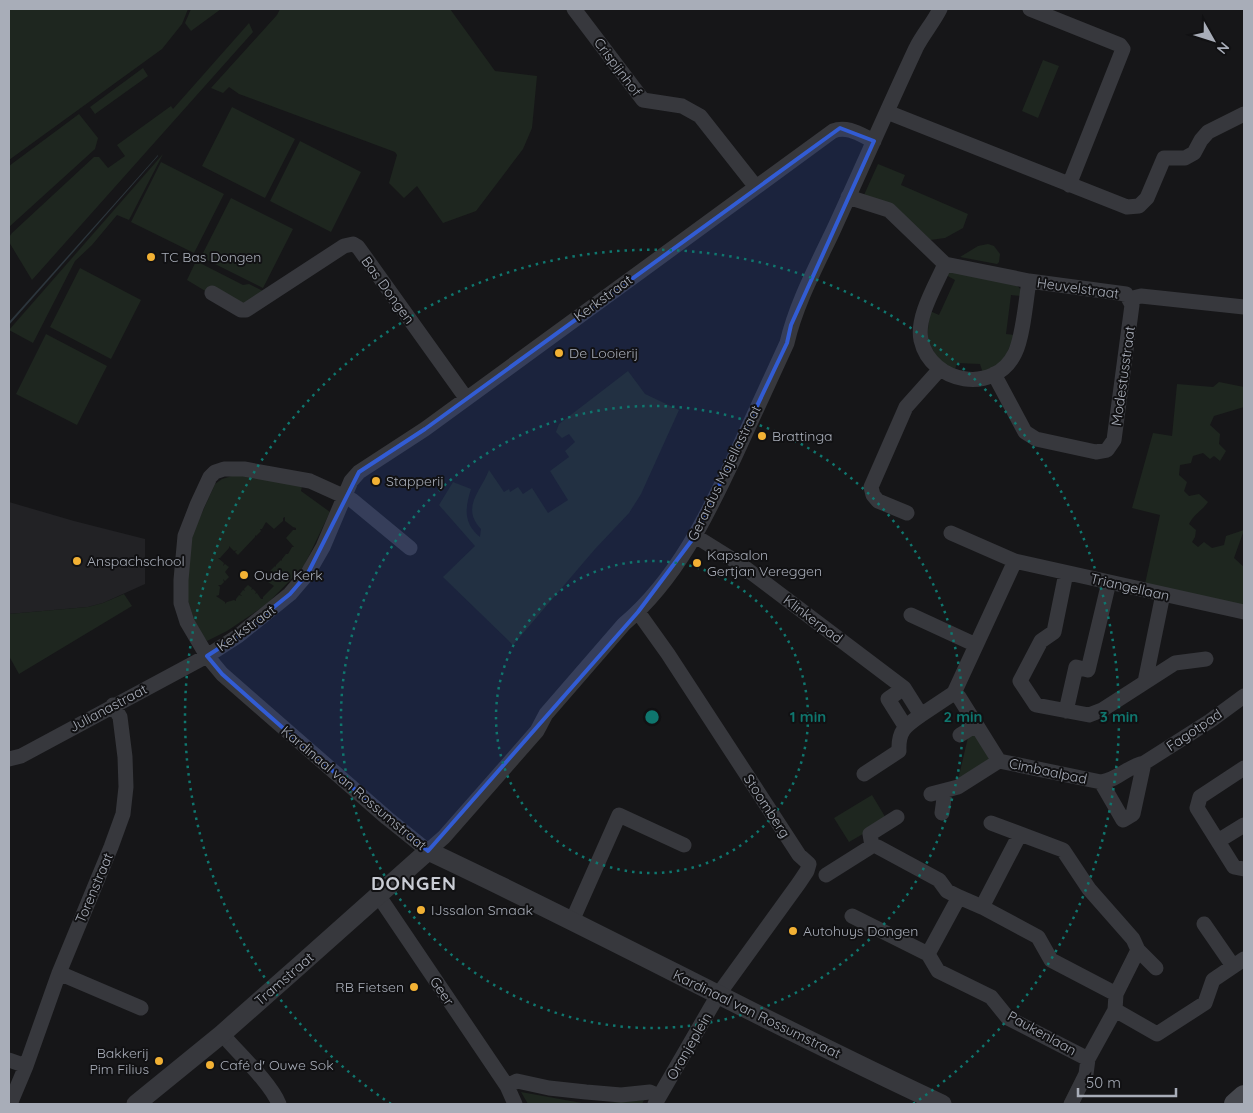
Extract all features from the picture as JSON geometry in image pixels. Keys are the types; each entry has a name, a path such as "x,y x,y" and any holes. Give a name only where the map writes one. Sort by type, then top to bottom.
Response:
{"main road":[{"path":"1234,1104 1244,1096"}],"street":[{"name":"Crispijnhof","path":"574,9 643,100 682,106 700,116 756,187"},
{"path":"940,9 923,34 848,197 889,210 945,264 1029,281 1016,351 1002,369 984,378 968,380 951,376 932,361 921,340 924,312 945,264"},
{"path":"1030,9 1066,16 1120,45 1122,50 1069,185"},
{"path":"887,112 1127,207 1139,206 1147,198 1164,158 1185,158 1194,153 1208,132 1244,114"},
{"name":"Kerkstraat","path":"410,548 352,500 344,496 310,481 244,469 224,469 215,472 210,477 185,536 181,580 183,613 207,656 238,636 290,594 308,573 323,547 344,496 351,481 359,472 424,429 833,131 840,128 874,141"},
{"name":"Gerardus Majellastraat","path":"428,851 444,837 537,731 546,714 674,569 695,536 717,495 787,343 795,317 848,197"},
{"name":"Bas Dongen","path":"212,293 241,310 246,310 344,246 353,244 358,247 466,398"},
{"name":"Heuvelstraat","path":"1029,281 1126,294 1128,299 1141,296 1244,307"},
{"name":"Modestusstraat","path":"994,374 1025,432 1036,439 1096,452 1107,450 1114,440 1132,305 1128,299"},
{"path":"906,513 878,501 873,495 871,487 906,407 940,369"},
{"name":"Triangellaan","path":"951,533 1015,561 1244,612"},
{"name":"Klinkerpad","path":"695,536 740,564 904,688 921,716"},
{"path":"864,774 899,751 898,740 905,726 954,693 1015,561"},
{"path":"1066,573 1054,632 1041,641 1020,681 1036,705 1089,715 1102,710 1175,663 1206,659"},
{"path":"1066,711 1076,667 1088,670 1109,582"},
{"path":"1145,682 1162,594"},
{"name":"Stoomberg","path":"638,612 668,654 799,855 809,864 799,883 718,996"},
{"path":"912,615 976,646"},
{"name":"Julianastraat","path":"9,759 21,756 207,656"},
{"name":"Kardinaal van Rossumstraat","path":"207,656 222,674 309,751 428,851 572,921 718,996 942,1104"},
{"path":"904,688 888,699 905,726"},
{"path":"942,813 938,793 958,787 999,760 959,697 954,693"},
{"name":"Fagotpad","path":"1101,782 1109,781 1138,764 1144,763 1210,721 1244,696"},
{"name":"Torenstraat","path":"10,1104 26,1066 59,973 112,847 123,814 126,787 126,757 120,717 113,705"},
{"path":"960,735 976,725"},
{"name":"Cimbaalpad","path":"999,760 1101,782 1123,820 1133,814 1144,763"},
{"path":"1244,768 1200,797 1197,808 1234,867 1244,870"},
{"path":"572,921 619,815 684,845"},
{"path":"826,875 872,846 874,841 897,817"},
{"path":"991,824 1063,850 1089,889 1133,939 1138,950 1156,968"},
{"path":"1218,841 1244,825"},
{"path":"982,907 1020,834"},
{"path":"874,841 939,880 947,891 982,907 1038,937 1051,960 1115,1002 1157,1034 1205,1003 1213,980 1239,963 1204,924"},
{"name":"Tramstraat","path":"136,1104 222,1034 428,851"},
{"name":"Geer","path":"378,895 507,1086"},
{"path":"928,954 959,897"},
{"name":"Paukenlaan","path":"852,916 928,954 938,971 992,997 1008,1018 1088,1059"},
{"name":"Paukenlaan","path":"1071,1104 1086,1074 1088,1059 1138,950"},
{"path":"59,973 141,1008"},
{"name":"Oranjeplein","path":"507,1086 518,1081 549,1088 621,1095 650,1092 657,1100 718,996"},
{"path":"222,1034 260,1078 279,1104"},
{"path":"9,1060 26,1066"},
{"path":"507,1086 515,1104"}],"highlighted area":[{"path":"840,128 874,141 791,325 787,343 695,536 638,612 428,851 309,751 222,674 207,656 238,636 290,594 308,573 359,472 425,429"}],"shaded area":[{"path":"9,9 188,9 182,24 162,49 9,160"},
{"path":"191,9 221,9 191,31 185,23"},
{"path":"280,9 450,9 495,71 537,76 532,128 523,149 476,211 443,223 417,186 404,198 389,183 397,155 395,152 239,94 229,87 223,93 211,88 277,15"},
{"path":"249,23 253,32 32,280 9,242 9,237 12,233 94,157 99,157 108,168 125,156 117,145 171,106 173,109"},
{"path":"1043,60 1059,66 1038,118 1022,111"},
{"path":"143,68 148,76 95,114 90,107"},
{"path":"232,107 295,139 265,198 202,166"},
{"path":"79,114 98,138 95,149 9,227 9,166"},
{"path":"300,141 361,172 331,232 270,201"},
{"path":"163,154 129,220 117,215 92,245 75,261 33,343 9,330"},
{"path":"158,156 9,325 9,322"},
{"path":"161,162 224,194 194,253 131,222"},
{"path":"878,164 905,175 901,185 968,214 963,228 945,238 930,240 864,195"},
{"path":"231,198 293,229 263,288 201,257"},
{"path":"988,244 994,246 1000,254 997,264 960,257 978,246"},
{"path":"196,261 243,285 249,284 265,292 247,304 207,292 187,280"},
{"path":"80,268 141,300 111,359 50,327"},
{"path":"954,270 1016,284 1021,290 1021,296 1011,295 1006,334 1015,335 1003,361 983,373 980,364 957,363 954,372 939,361 927,339 930,311 939,315 955,280 946,275"},
{"path":"46,334 107,366 77,425 16,394"},
{"path":"628,371 645,394 679,410 641,494 629,513 595,549 513,645 443,577 475,546 439,505 453,482 471,489 467,503 468,521 474,532 480,537 481,529 475,521 472,506 489,470 504,492 509,489 510,492 518,487 523,494 532,488 548,513 568,500 550,471 569,457 565,451 575,442 569,434 562,438 556,432 559,424"},
{"path":"1219,382 1244,387 1244,407 1214,416 1210,425 1220,434 1219,444 1226,451 1220,461 1214,456 1210,459 1203,453 1193,456 1191,463 1180,465 1179,475 1187,482 1184,491 1189,496 1199,494 1208,502 1189,524 1196,530 1192,542 1198,547 1204,542 1212,548 1224,545 1226,536 1244,530 1234,558 1244,567 1244,606 1145,584 1160,515 1132,508 1153,433 1172,436 1177,384 1213,387"},
{"path":"235,475 303,481 301,491 330,512 304,566 267,604 227,631 207,641 196,627 186,594 186,548 215,484 222,479","holes":["285,517 285,521 296,528 286,538 294,547 270,571 271,573 264,578 267,581 269,580 268,582 274,586 261,599 248,585 244,589 245,591 243,590 240,594 242,596 239,595 236,601 225,604 216,596 219,595 220,587 218,585 224,582 223,579 225,581 229,577 225,572 229,567 225,564 223,566 224,563 218,558 229,546 234,551 237,550 235,552 238,555 255,535 261,531 260,529 262,529 266,522 274,529"]},
{"name":"Anspachschool","path":"9,502 145,539 145,584 103,603 88,607 9,614"},
{"path":"124,594 132,606 19,674 9,656 9,614 88,607"},
{"path":"975,729 993,759 958,780 969,733"},
{"path":"872,795 887,820 849,842 834,818"},
{"path":"521,1092 582,1103 644,1100 642,1104 528,1104"}],"place":[{"name":"TC Bas Dongen","path":"151,257"},
{"name":"De Looierij","path":"559,353"},
{"name":"Brattinga","path":"762,436"},
{"name":"Stapperij","path":"376,481"},
{"name":"Anspachschool","path":"77,561"},
{"name":"Kapsalon Gertjan Vereggen","path":"697,563"},
{"name":"Oude Kerk","path":"244,575"},
{"name":"IJssalon Smaak","path":"421,910"},
{"name":"Autohuys Dongen","path":"793,931"},
{"name":"RB Fietsen","path":"414,987"},
{"name":"Bakkerij Pim Filius","path":"159,1061"},
{"name":"Café d' Ouwe Sok","path":"210,1065"}],"district":[{"name":"DONGEN","path":"414,883"}]}
